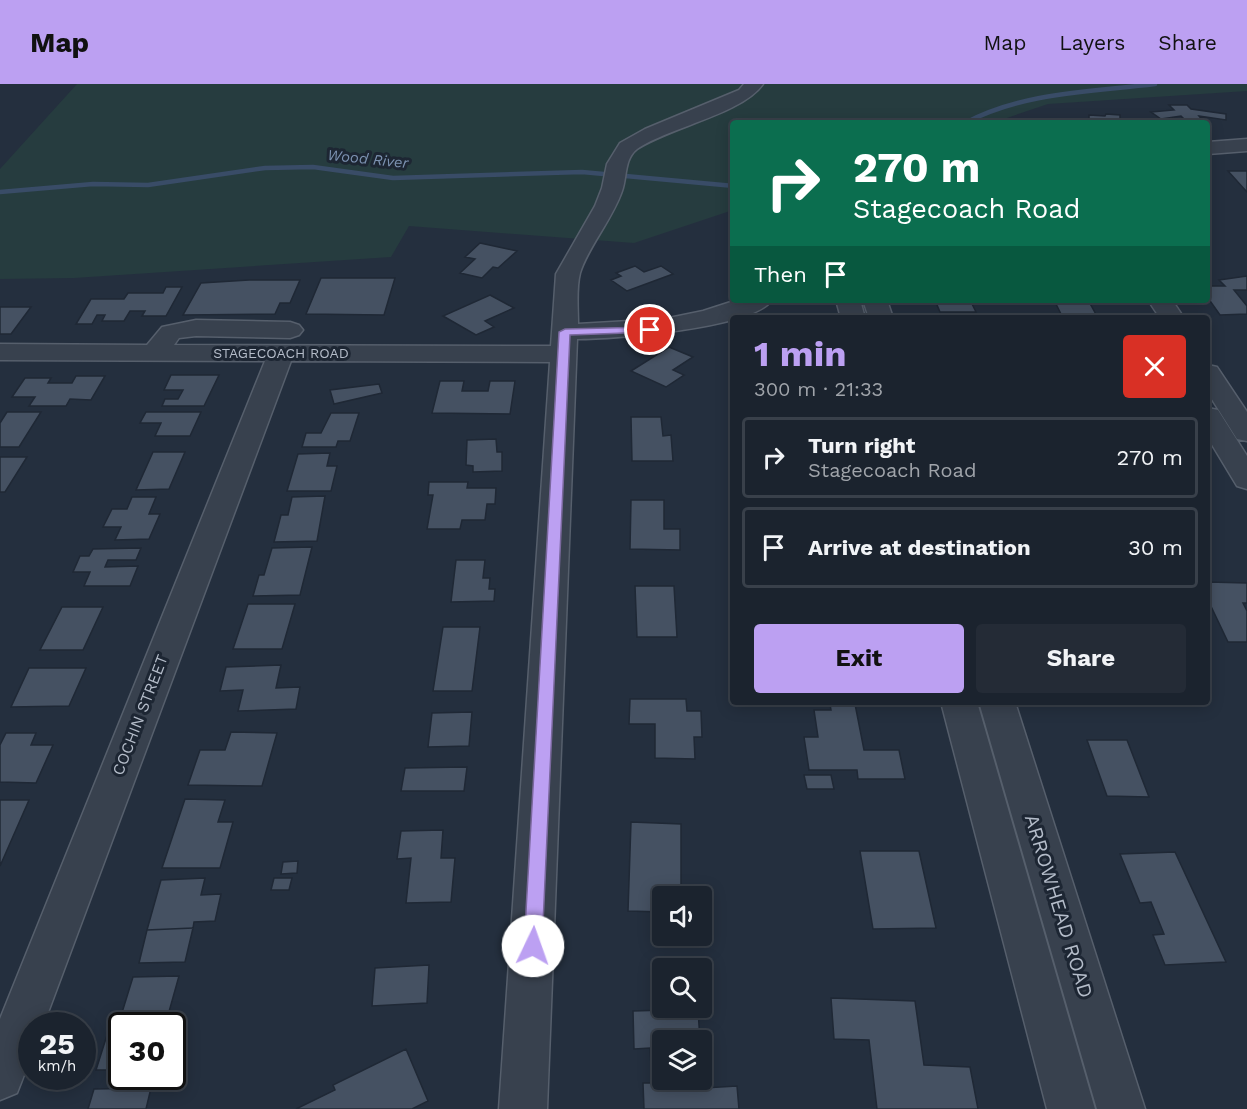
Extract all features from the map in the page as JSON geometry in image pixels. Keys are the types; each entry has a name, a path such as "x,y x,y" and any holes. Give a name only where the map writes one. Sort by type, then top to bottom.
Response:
{"street":[{"path":"524,1109 568,274 606,206 621,154 634,142 745,94 754,84"},
{"path":"1210,140 1247,137"},
{"path":"1210,148 1247,145"},
{"name":"STAGECOACH ROAD","path":"564,335 701,308 730,297"},
{"name":"STAGECOACH ROAD","path":"0,352 358,353 682,326 751,303"},
{"path":"155,352 171,332 196,328 333,331 359,337 358,353"},
{"name":"COCHIN STREET","path":"0,1077 281,352"},
{"path":"1210,376 1247,434"},
{"path":"1210,419 1247,480"},
{"path":"960,705 1071,1109"},
{"name":"ARROWHEAD ROAD","path":"998,705 1121,1109"}],"green space":[{"path":"77,84 1247,84 1247,91 1048,104 1001,120 730,120 730,211 634,243 409,226 391,257 74,278 0,279 0,169"}],"building":[{"path":"1169,105 1187,105 1191,109 1226,114 1226,120 1199,116 1202,120 1185,120 1181,116 1161,119 1151,112 1174,110"},
{"path":"1106,114 1120,115 1120,119 1125,120 1089,120 1089,115 1105,116"},
{"path":"1228,171 1247,171 1247,192"},
{"path":"480,243 517,251 498,268 493,267 482,278 460,273 475,259 465,257"},
{"path":"635,266 644,272 661,266 673,274 627,291 611,280 621,276 616,273"},
{"path":"1247,276 1247,290 1234,290 1247,306 1247,314 1220,315 1210,301 1210,286 1225,286 1219,280"},
{"path":"321,278 395,278 384,315 306,314"},
{"path":"300,280 290,303 280,303 275,314 183,315 201,283"},
{"path":"166,287 182,287 166,316 142,316 145,311 130,311 124,321 102,321 105,315 97,315 92,324 76,324 91,299 124,299 128,293 163,293"},
{"path":"490,295 514,308 485,321 494,327 476,335 443,316"},
{"path":"936,303 972,303 976,312 940,312"},
{"path":"1056,303 1090,303 1096,315 1062,315"},
{"path":"0,307 31,307 11,334 0,334"},
{"path":"669,347 693,357 673,370 684,375 666,387 631,371"},
{"path":"171,375 219,375 204,406 162,406 165,399 178,399 183,390 164,390"},
{"path":"76,376 105,376 91,400 70,399 66,406 29,406 35,397 12,397 25,378 51,378 48,383 72,383"},
{"path":"440,381 464,381 462,391 488,391 490,381 515,381 510,414 432,413"},
{"path":"379,384 382,393 334,404 330,390"},
{"path":"7,412 41,412 19,447 0,447 0,423"},
{"path":"146,412 201,412 190,436 155,436 161,423 140,423"},
{"path":"331,413 359,413 350,441 338,441 336,447 302,447 306,433 321,433"},
{"path":"631,417 661,417 663,436 671,435 673,461 632,461"},
{"path":"496,439 497,452 502,452 502,471 473,472 473,466 466,465 467,440"},
{"path":"153,452 185,452 169,489 136,490"},
{"path":"330,453 327,466 337,466 331,491 287,491 298,454"},
{"path":"0,457 27,457 5,492 0,492"},
{"path":"429,482 468,482 467,488 496,488 495,504 487,504 485,520 462,520 460,529 427,529 433,495 428,495"},
{"path":"325,496 317,541 274,542 281,515 288,515 292,497"},
{"path":"132,497 156,497 149,514 160,514 149,539 115,540 121,527 103,527 112,509 127,509"},
{"path":"631,500 664,500 664,529 680,529 680,550 630,549"},
{"path":"312,547 300,595 253,596 259,575 264,575 272,548"},
{"path":"141,548 136,560 108,560 105,567 138,566 130,586 84,586 90,572 73,572 80,556 89,556 93,549"},
{"path":"456,560 485,560 483,578 490,578 489,589 495,589 494,601 451,602"},
{"path":"1210,582 1247,583 1247,603 1243,603 1247,611 1247,642 1228,642 1210,604"},
{"path":"635,586 674,586 677,637 637,637"},
{"path":"248,604 295,604 282,649 233,649"},
{"path":"62,607 103,607 83,650 40,650"},
{"path":"443,627 480,627 472,691 433,691"},
{"path":"281,665 276,688 300,687 296,709 238,711 243,690 220,691 226,667"},
{"path":"29,668 86,668 69,706 11,707"},
{"path":"630,699 686,699 687,711 701,711 702,737 694,737 695,759 655,758 655,724 629,724"},
{"path":"830,705 855,705 864,750 899,750 905,779 858,779 857,770 809,770 804,737 818,737 814,710 831,710"},
{"path":"472,712 469,746 428,747 432,713"},
{"path":"231,732 277,733 262,786 188,785 200,750 225,750"},
{"path":"6,733 36,733 31,745 53,745 36,783 0,782 0,745"},
{"path":"1087,740 1127,740 1149,797 1107,796"},
{"path":"467,767 464,791 401,791 405,768"},
{"path":"804,775 831,775 834,789 807,789"},
{"path":"185,799 225,800 218,822 233,822 220,868 162,868"},
{"path":"0,800 29,800 0,866"},
{"path":"631,822 681,824 681,886 652,886 652,912 628,911"},
{"path":"443,830 441,858 455,858 451,902 406,903 411,858 397,859 401,831"},
{"path":"860,851 919,851 936,928 873,929"},
{"path":"1175,852 1226,962 1165,965 1153,935 1164,934 1151,902 1140,903 1120,854"},
{"path":"298,861 297,873 281,874 283,862"},
{"path":"205,878 201,895 221,894 215,921 194,922 193,928 147,930 161,880"},
{"path":"274,878 292,878 289,890 271,890"},
{"path":"193,928 185,962 139,963 147,930"},
{"path":"429,965 427,1003 372,1006 375,968"},
{"path":"179,976 169,1012 122,1012 133,977"},
{"path":"831,998 915,1001 924,1065 970,1067 978,1109 877,1109 869,1040 834,1039"},
{"path":"652,1010 652,1018 699,1018 699,1030 652,1030 652,1083 650,1048 634,1049 633,1011"},
{"path":"108,1032 108,1070 96,1070"},
{"path":"406,1049 428,1101 412,1109 296,1109 335,1090 333,1085"},
{"path":"643,1083 652,1083 652,1090 712,1090 712,1088 737,1086 739,1109 644,1109"},
{"path":"96,1089 151,1090 146,1109 88,1109"}],"waterway":[{"name":"Wood River","path":"972,120 1010,105 1034,99 1155,84"},
{"name":"Wood River","path":"0,192 93,184 148,185 265,168 313,167 393,178 582,172 730,186"}],"route":[{"path":"533,946 549,666 562,354 565,332 650,330"}]}
